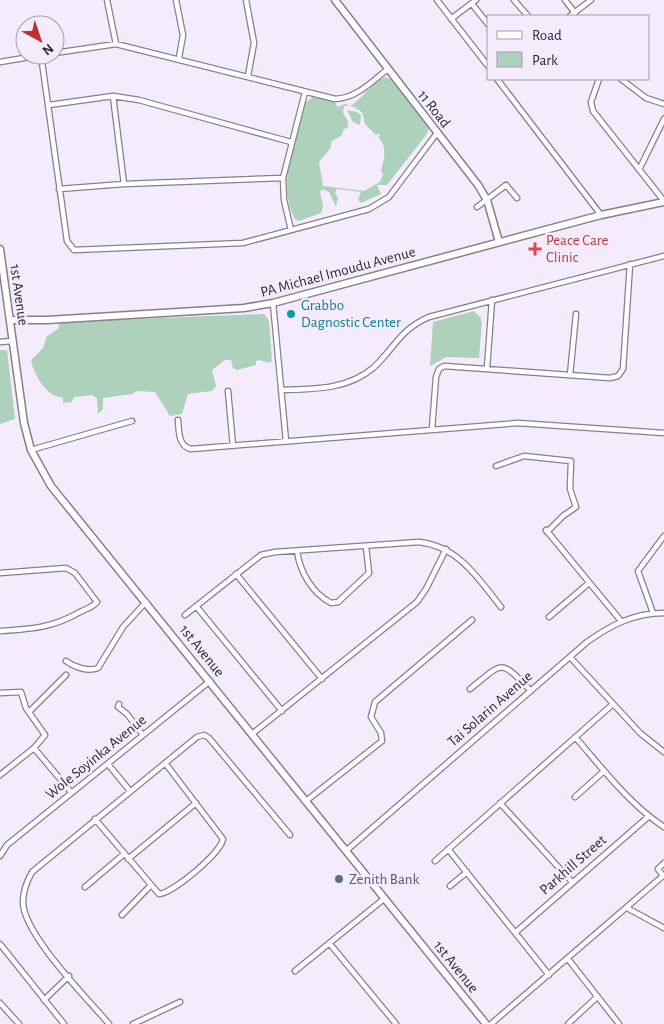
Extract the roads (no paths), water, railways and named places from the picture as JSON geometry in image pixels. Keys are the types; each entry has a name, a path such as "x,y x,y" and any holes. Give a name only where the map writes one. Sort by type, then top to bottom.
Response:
{"street":[{"path":"107,0 116,44"},
{"path":"176,0 183,35 179,58"},
{"path":"246,0 254,43 254,52 248,76"},
{"name":"11 Road","path":"334,0 486,200 499,242"},
{"path":"437,0 487,65"},
{"path":"452,19 476,0"},
{"path":"514,0 527,15"},
{"path":"565,0 575,13"},
{"path":"572,15 591,0"},
{"path":"472,4 487,23"},
{"path":"65,52 116,44 335,98 346,98 357,93 388,69"},
{"path":"0,62 15,59"},
{"path":"43,65 67,241 74,250 230,245 291,230 380,204 389,198 437,134"},
{"path":"498,80 601,214"},
{"path":"599,80 590,106 664,201"},
{"path":"622,80 646,98 664,104"},
{"path":"291,230 284,200 282,178 305,92"},
{"path":"49,105 113,96 139,100 291,142"},
{"path":"113,96 124,184"},
{"path":"639,170 664,119"},
{"path":"59,189 124,184 282,178"},
{"path":"477,207 506,185 517,198"},
{"name":"PA Michael Imoudu Avenue","path":"11,320 47,320 244,308 273,303 601,214 664,201"},
{"name":"1st Avenue","path":"0,249 24,423 31,450 52,486 486,1024"},
{"path":"281,390 333,387 346,383 373,368 396,340 417,322 492,300 664,256"},
{"path":"432,429 436,377 439,369 444,366 610,378 618,376 623,369 630,264"},
{"path":"487,368 492,300"},
{"path":"273,303 286,442"},
{"path":"570,375 576,314"},
{"path":"0,342 13,340"},
{"path":"228,391 234,446"},
{"path":"178,420 180,435 185,448 191,449 518,423 664,433"},
{"path":"31,450 132,422"},
{"path":"496,466 524,456 571,460 570,489 576,507 546,531 621,621"},
{"path":"653,613 638,572 664,536"},
{"path":"185,615 261,555 419,542 446,549 459,557 501,607"},
{"path":"297,551 303,574 324,600 331,603 338,602 369,573 366,547"},
{"path":"252,734 422,597 446,549"},
{"path":"0,573 66,568 75,573 97,602 65,621 52,626 0,631"},
{"path":"236,574 322,679"},
{"path":"549,617 589,582"},
{"path":"66,661 74,667 94,670 98,668 123,627 146,602"},
{"path":"196,606 282,711"},
{"name":"Tai Solarin Avenue","path":"346,850 587,642 621,621 653,613 664,613"},
{"path":"306,800 382,741 382,733 370,714 375,702 472,620"},
{"path":"570,657 640,733 664,752"},
{"path":"470,689 495,669 503,666 509,668 531,691"},
{"path":"29,712 66,676"},
{"name":"Wole Soyinka Avenue","path":"0,856 7,845 210,681"},
{"path":"0,693 21,692 29,712 45,732 43,738 34,748 0,775"},
{"path":"119,704 118,707 127,714 143,735"},
{"path":"435,861 613,704"},
{"path":"109,1024 31,930 23,902 25,887 32,872 165,763 197,738 204,735 209,738 290,834"},
{"path":"576,738 604,771 648,817 664,828"},
{"path":"34,748 71,792"},
{"path":"96,819 159,894 168,891 197,869 218,851 222,844 221,834 165,763"},
{"path":"108,764 130,791"},
{"path":"575,797 604,771"},
{"path":"128,859 196,803"},
{"path":"500,803 572,882"},
{"name":"Parkhill Street","path":"516,932 648,817"},
{"path":"448,850 549,975"},
{"path":"85,887 124,854"},
{"path":"491,1024 663,876 658,869 664,863"},
{"path":"450,886 466,872"},
{"path":"122,915 150,885"},
{"path":"295,971 385,898"},
{"path":"627,908 664,928"},
{"path":"0,944 64,1024"},
{"path":"330,944 396,1024"},
{"path":"568,959 619,1024"},
{"path":"44,1000 69,976"},
{"path":"568,1024 597,997"},
{"path":"133,1024 180,1002"},
{"path":"0,1003 16,1023"}],"place":[{"name":"Peace Care Clinic","path":"535,249"},
{"name":"Grabbo Dagnostic Center","path":"291,314"},
{"name":"Zenith Bank","path":"339,879"}]}
